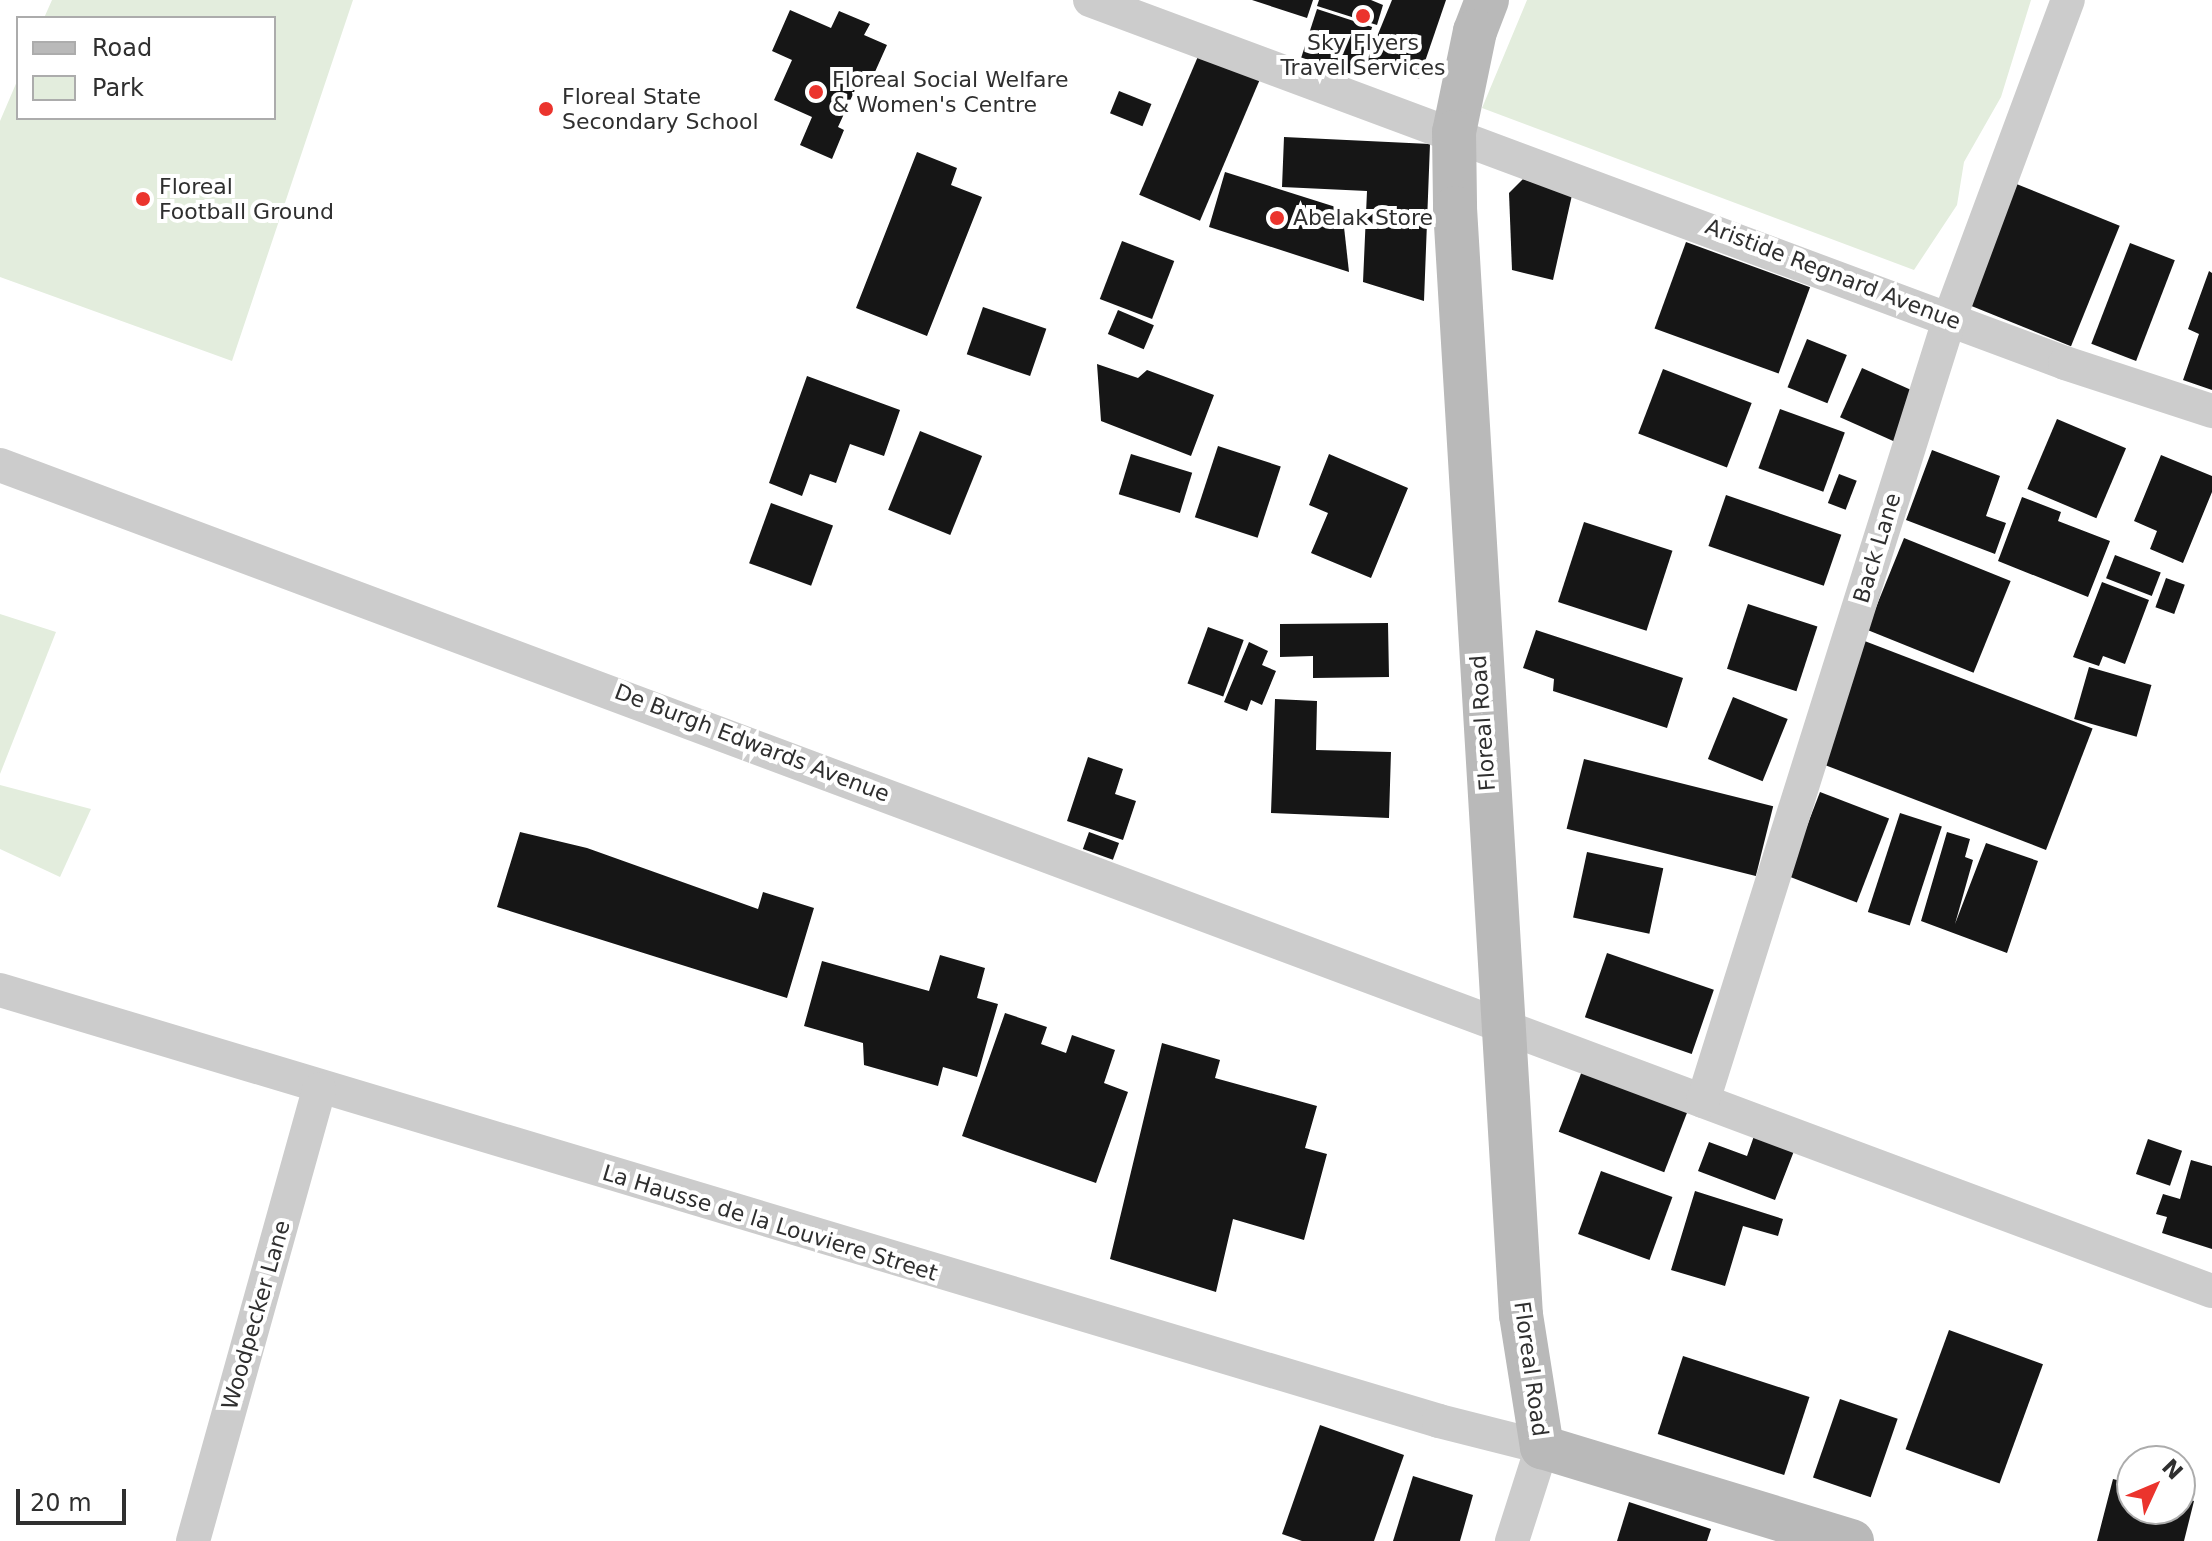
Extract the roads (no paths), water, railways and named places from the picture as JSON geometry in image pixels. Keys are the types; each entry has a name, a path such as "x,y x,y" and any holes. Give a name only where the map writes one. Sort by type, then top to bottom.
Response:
{"main road":[{"name":"Floreal Road","path":"1487,0 1475,31 1454,132 1465,436 1521,1315 1542,1447"},
{"path":"1542,1447 1852,1541"}],"street":[{"name":"Aristide Regnard Avenue","path":"1090,0 2212,411"},
{"name":"Back Lane","path":"1703,1101 1950,317 2068,0"},
{"name":"De Burgh Edwards Avenue","path":"0,465 2212,1291"},
{"name":"La Hausse de la Louviere Street","path":"0,990 319,1089 1423,1417 1542,1447"},
{"name":"Woodpecker Lane","path":"193,1541 319,1089"},
{"path":"1512,1541 1542,1447"}],"place":[{"name":"Sky Flyers Travel Services","path":"1363,16"},
{"name":"Floreal Social Welfare & Women's Centre","path":"816,92"},
{"name":"Floreal State Secondary School","path":"546,109"},
{"name":"Floreal Football Ground","path":"143,199"},
{"name":"Abelak Store","path":"1277,218"}]}
